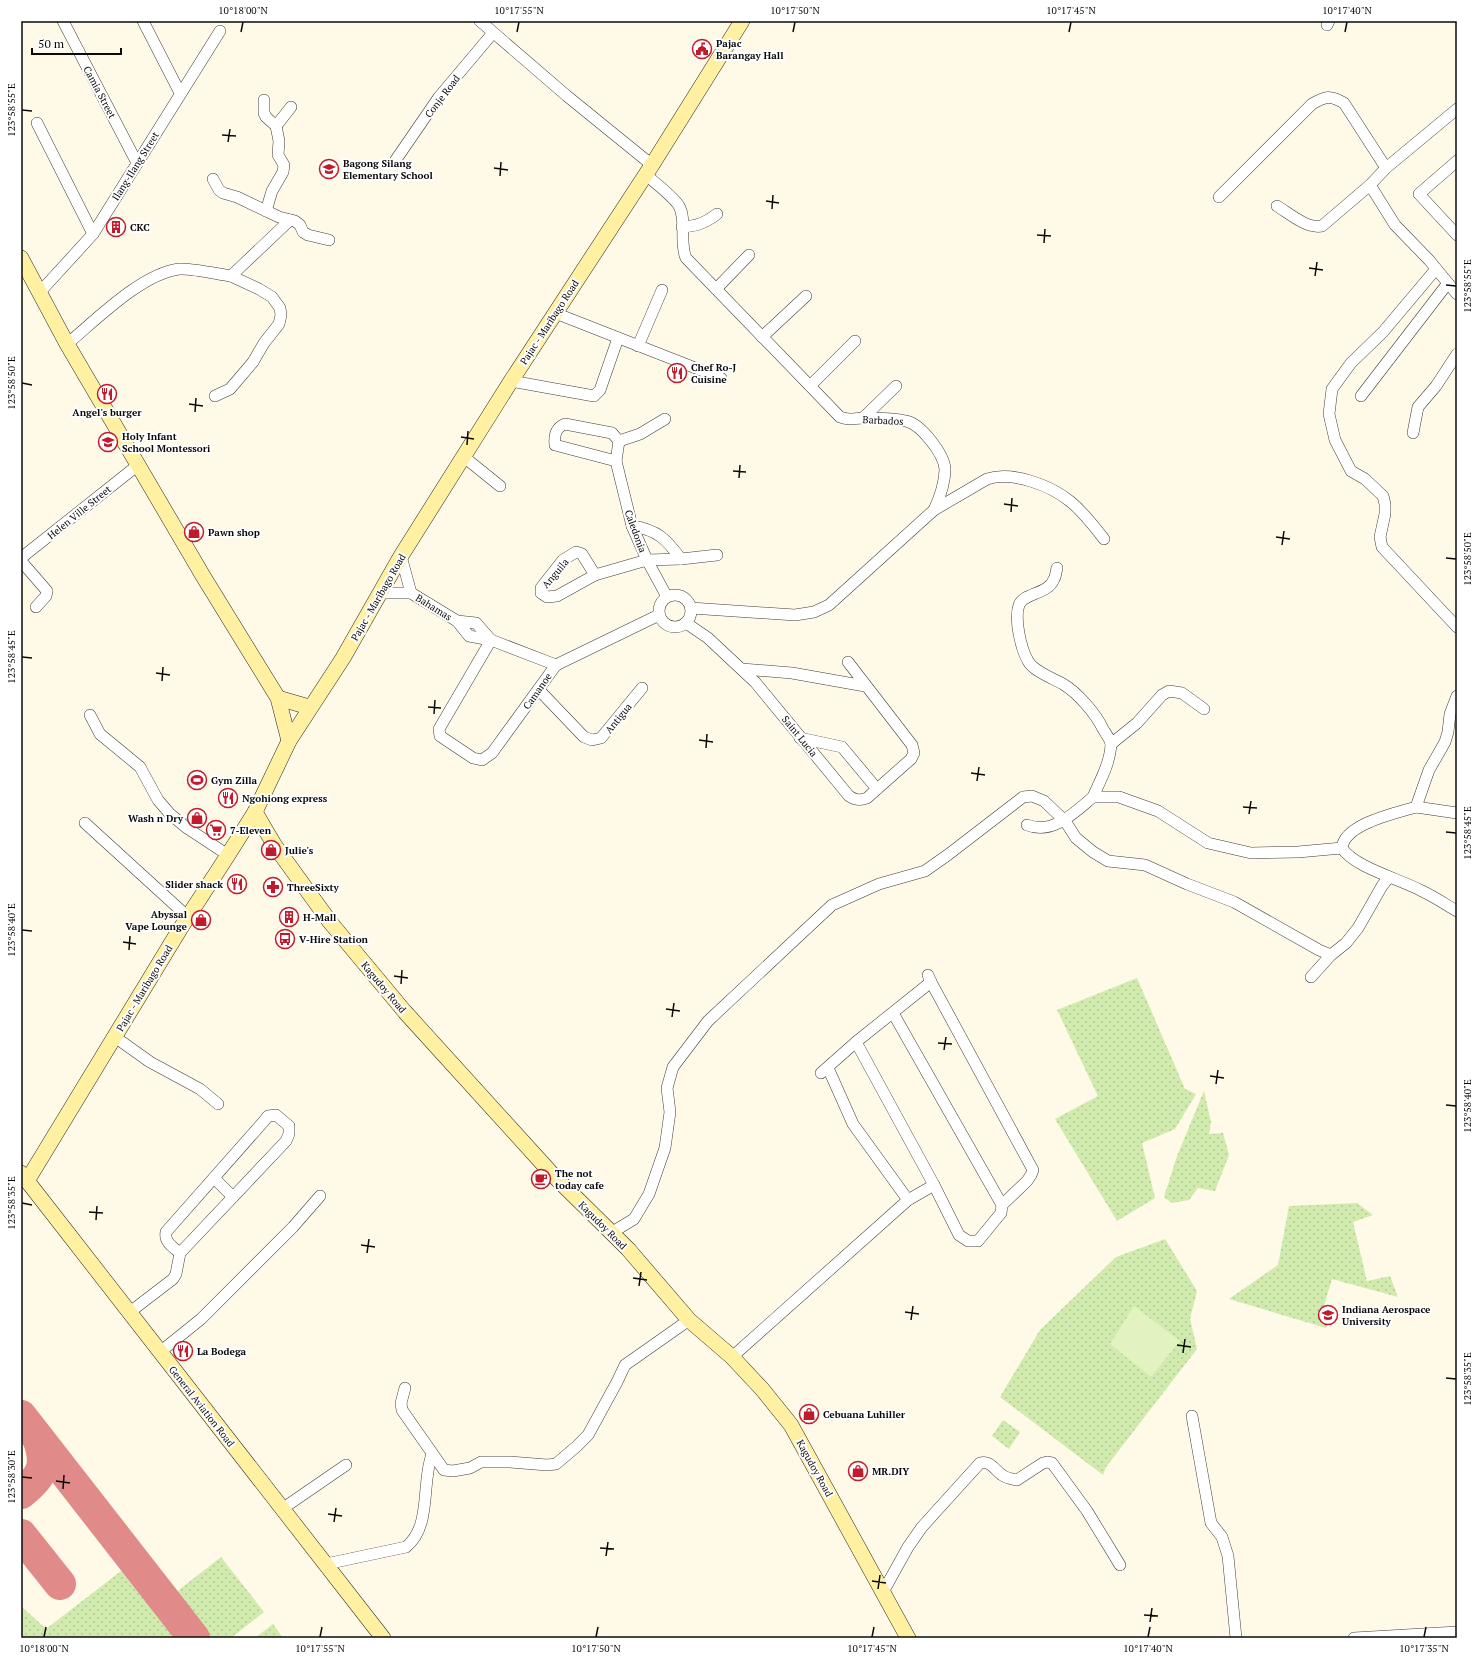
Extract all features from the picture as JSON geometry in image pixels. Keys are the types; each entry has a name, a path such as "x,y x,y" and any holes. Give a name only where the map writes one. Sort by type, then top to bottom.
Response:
{"street":[{"name":"Camia Street","path":"63,21 137,162"},
{"path":"143,21 180,93"},
{"name":"Barbados","path":"480,21 492,34 567,96 648,169 679,206 683,252 686,258 840,417 847,420 863,418 908,421 925,433 938,452 945,466 945,478 942,491 934,510 836,600 814,612 789,615 691,608"},
{"name":"Pajac - Maribago Road","path":"24,1177 115,1037 188,917 255,812 288,741 309,707 343,658 401,556 511,381 742,21"},
{"name":"Ilang-Ilang Street","path":"40,292 93,234 220,31"},
{"name":"Conje Road","path":"395,161 439,97 492,34"},
{"path":"1219,197 1312,104 1323,98 1334,97 1344,103 1386,168"},
{"path":"264,100 264,114 266,118 276,126 279,141 278,155 284,165 283,172 272,192 266,211"},
{"path":"276,126 291,107"},
{"path":"1277,206 1308,225 1315,227 1322,226 1386,168 1457,109"},
{"path":"37,123 93,234"},
{"path":"1457,161 1419,194 1457,234"},
{"path":"213,179 223,194 237,197 279,218 295,221 300,225 303,232 308,235 329,240"},
{"path":"1370,184 1395,225 1421,251 1457,294"},
{"path":"682,227 698,226 707,222 717,214"},
{"path":"231,276 290,220"},
{"path":"716,289 749,255"},
{"path":"21,258 67,344 207,583 278,698 288,741"},
{"path":"67,344 134,288 168,272 181,269 231,276 272,297 280,308 281,315 276,328 264,343 244,374 230,389 215,396"},
{"path":"1436,269 1383,332 1351,363 1332,389 1329,414 1335,440 1351,470 1365,479 1383,496 1385,514 1380,537 1382,547 1457,627"},
{"path":"1361,396 1448,283"},
{"path":"638,346 662,290"},
{"path":"762,337 806,296"},
{"path":"555,313 721,378"},
{"path":"511,381 594,396 600,390 618,338"},
{"path":"810,386 855,341"},
{"path":"1413,434 1418,407 1436,386 1457,354"},
{"path":"863,418 896,386"},
{"path":"619,441 640,434 665,419"},
{"path":"565,424 612,433 619,441 616,461 555,445 554,437 557,430 565,424"},
{"path":"464,457 500,486"},
{"name":"Caledonia","path":"616,461 632,526 647,560 667,597"},
{"name":"Helen Ville Street","path":"21,560 138,465"},
{"path":"934,510 987,479 994,477 1018,478 1034,483 1065,498 1079,510 1104,539"},
{"path":"632,526 648,528 668,541 681,559"},
{"name":"Anguila","path":"595,575 582,554 576,552 563,560 541,588 541,593 547,597 557,596 595,575 647,560 681,559 718,555"},
{"name":"Bahamas","path":"401,556 411,594"},
{"path":"21,560 47,591 46,596 36,607"},
{"path":"1027,825 1033,827 1053,826 1065,821 1093,797 1109,759 1111,744 1098,719 1082,701 1065,685 1044,675 1028,662 1020,638 1018,622 1019,605 1025,597 1044,591 1054,580 1057,568"},
{"name":"Bahamas","path":"381,593 411,594 457,622 469,636 491,640"},
{"path":"672,595 681,596 688,600 691,608 690,615 686,622 677,627 671,626 662,621 660,615 660,604 667,597 672,595"},
{"path":"556,665 660,615"},
{"name":"Saint Lucia","path":"686,622 708,638 742,669 765,693 800,738 849,796 852,799 862,800 911,759 914,753 912,745 865,686"},
{"name":"Camanoe","path":"491,640 556,665 492,753 482,760 473,758 440,736 439,729 441,723 491,640"},
{"path":"848,662 865,686"},
{"path":"742,669 792,673 865,686"},
{"name":"Antigua","path":"539,690 584,737 592,740 601,738 642,688"},
{"path":"1111,744 1137,723 1162,694 1169,692 1182,693 1204,709"},
{"path":"1416,807 1429,770 1448,732 1450,714 1457,696"},
{"path":"278,698 309,707"},
{"path":"90,715 100,734 140,767 158,800 170,814 187,828 228,855"},
{"path":"800,738 842,747 877,789"},
{"path":"611,1233 634,1219 649,1194 665,1148 670,1112 667,1088 673,1068 708,1022 832,905 873,886 924,871 950,854 1023,796 1032,796 1044,801 1065,821 1076,838 1093,852 1108,861 1144,865 1187,884 1234,902 1331,955"},
{"path":"1093,797 1119,797 1158,811 1208,843 1251,853 1298,852 1342,848"},
{"path":"1457,813 1416,807 1391,814 1360,827 1347,836 1343,842 1342,848 1345,853 1367,867 1420,889 1457,911"},
{"name":"Kagudoy Road","path":"255,812 275,846 330,922 405,1012 553,1175 628,1249 689,1320 732,1357 762,1389 791,1425 908,1638"},
{"path":"85,824 188,917"},
{"path":"1311,977 1331,955 1346,943 1358,928 1382,886 1390,877"},
{"path":"908,1200 853,1124 824,1070 856,1042 893,1013 930,979 1032,1170 1027,1181 1002,1205"},
{"path":"856,1042 934,1185 959,1235 968,1241 978,1241 1001,1213 1002,1205 893,1013"},
{"path":"115,1037 150,1062 200,1089 218,1104"},
{"path":"130,1312 173,1279 180,1253 286,1141 289,1134 289,1126 276,1115 268,1116 166,1232 165,1237 167,1241 180,1253"},
{"name":"General Aviation Road","path":"24,1177 383,1638"},
{"path":"214,1178 233,1197"},
{"path":"732,1357 908,1200 934,1185"},
{"path":"160,1352 201,1319 218,1303 293,1227 320,1196"},
{"path":"405,1388 401,1403 402,1410 444,1470 453,1471 470,1468 481,1462 510,1462 546,1465 556,1464 568,1455 588,1435 625,1365 689,1320"},
{"path":"1192,1416 1211,1522 1222,1537 1228,1556 1236,1638"},
{"path":"326,1564 406,1547 413,1541 422,1521 428,1467 432,1454"},
{"path":"884,1592 908,1547 922,1527 980,1463 984,1462 989,1463 1003,1476 1018,1480 1043,1463 1052,1463 1087,1512 1120,1565"},
{"path":"282,1509 346,1465"},
{"path":"1354,1638 1457,1632"}],"green space":[{"path":"1137,978 1185,1089 1196,1094 1175,1129 1142,1143 1155,1198 1117,1221 1055,1119 1098,1096 1057,1010"},
{"path":"1204,1091 1211,1122 1209,1134 1223,1133 1229,1155 1215,1191 1198,1188 1189,1200 1172,1203 1164,1197 1177,1156"},
{"path":"1357,1203 1373,1215 1353,1222 1367,1281 1390,1276 1398,1297 1332,1279 1320,1319 1328,1322 1326,1328 1229,1299 1278,1265 1289,1206"},
{"path":"1165,1239 1197,1291 1190,1319 1197,1349 1106,1467 1103,1475 1000,1397 1040,1330 1116,1257"},
{"path":"1134,1306 1180,1341 1151,1377 1110,1344"},
{"path":"1003,1420 1020,1432 1009,1449 992,1436"},
{"path":"221,1557 264,1612 231,1638 212,1638 175,1593"},
{"path":"130,1564 188,1638 21,1638 21,1606 46,1629"},
{"path":"273,1624 283,1638 255,1638"}],"taxiway":[{"path":"21,1416 194,1638"},
{"path":"21,1493 34,1481 42,1469 43,1456 38,1438"},
{"path":"21,1535 60,1584"}],"place":[{"name":"Pajac Barangay Hall","path":"702,49"},
{"name":"Bagong Silang Elementary School","path":"329,169"},
{"name":"CKC","path":"116,227"},
{"name":"Chef Ro-J Cuisine","path":"677,373"},
{"name":"Angel's burger","path":"107,394"},
{"name":"Holy Infant School Montessori","path":"108,442"},
{"name":"Pawn shop","path":"194,532"},
{"name":"Gym Zilla","path":"197,780"},
{"name":"Ngohiong express","path":"228,798"},
{"name":"Wash n Dry","path":"197,818"},
{"name":"7-Eleven","path":"216,830"},
{"name":"Julie's","path":"271,850"},
{"name":"Slider shack","path":"237,884"},
{"name":"ThreeSixty","path":"273,887"},
{"name":"H-Mall","path":"289,917"},
{"name":"Abyssal Vape Lounge","path":"201,920"},
{"name":"V-Hire Station","path":"285,939"},
{"name":"The not today cafe","path":"541,1179"},
{"name":"Indiana Aerospace University","path":"1328,1315"},
{"name":"La Bodega","path":"183,1351"},
{"name":"Cebuana Luhiller","path":"809,1414"},
{"name":"MR.DIY","path":"858,1471"}]}
